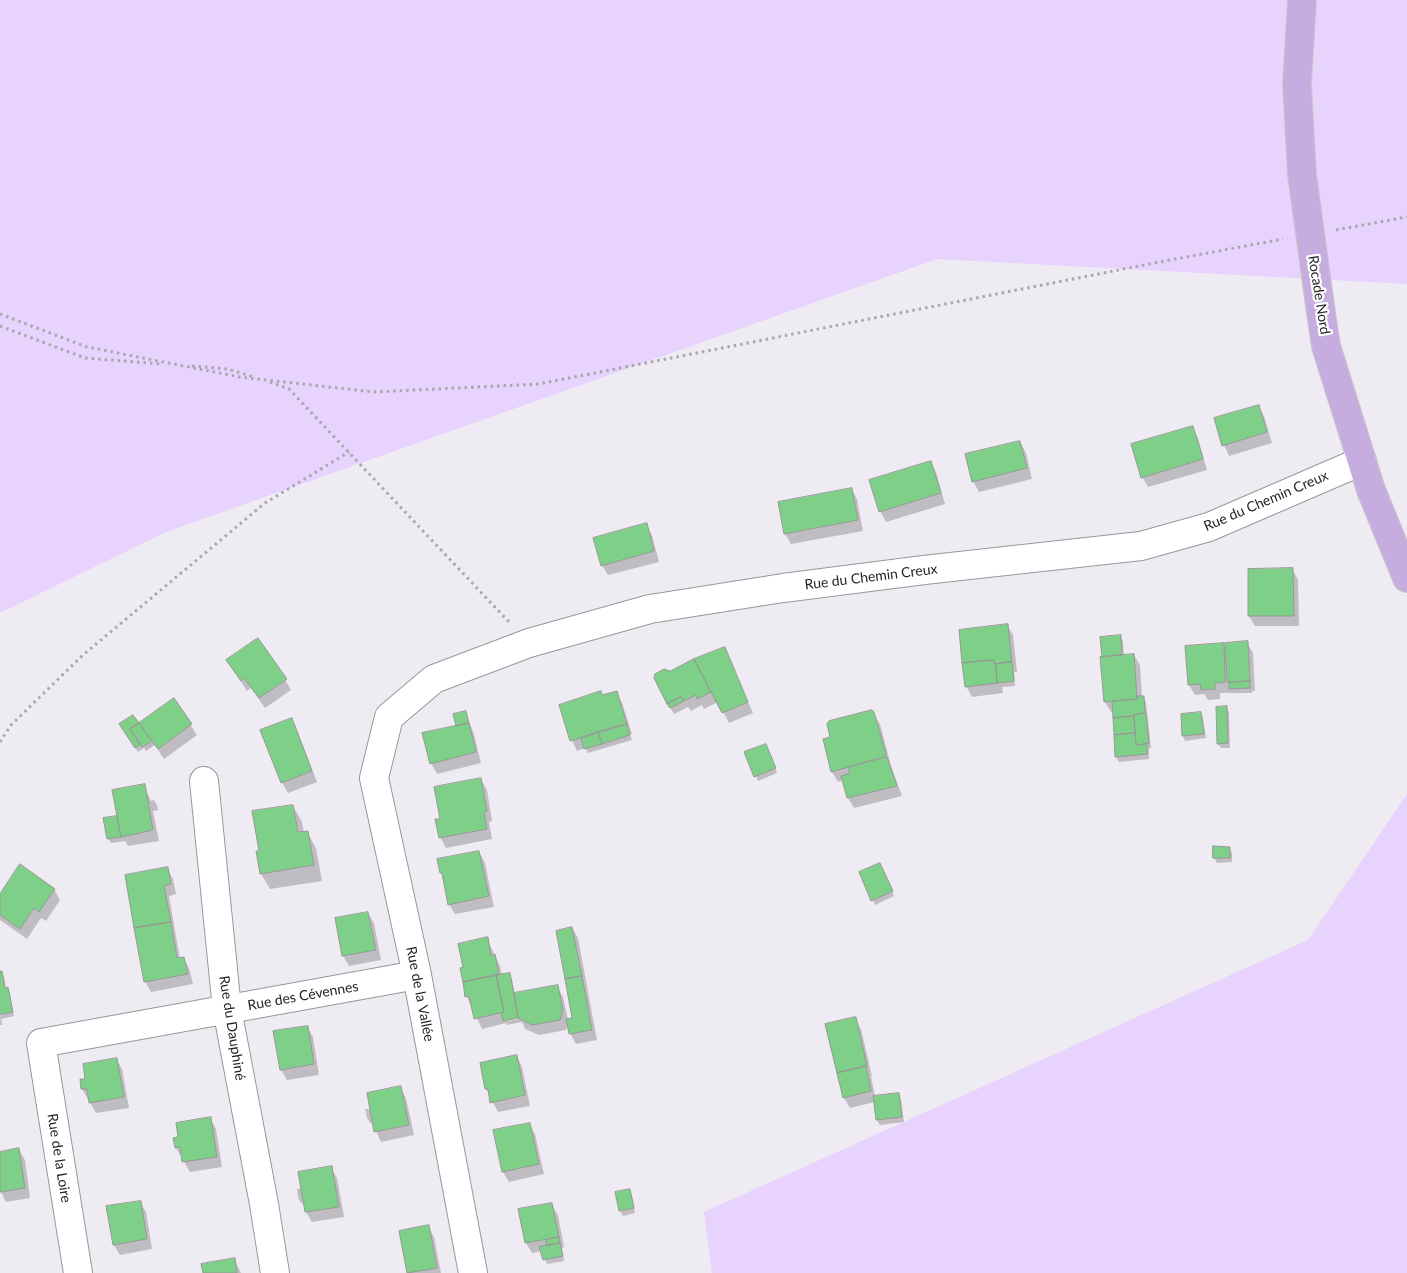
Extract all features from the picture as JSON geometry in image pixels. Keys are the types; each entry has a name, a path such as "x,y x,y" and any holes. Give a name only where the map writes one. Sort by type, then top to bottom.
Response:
{"main road":[{"name":"Rocade Nord","path":"1302,0 1297,84 1302,175 1326,346 1371,490 1407,578"}],"street":[{"name":"Rue du Chemin Creux","path":"389,716 434,679 529,643 660,608 783,588 905,572 1141,546 1209,527 1362,461"},
{"name":"Rue de la Vallée","path":"389,716 374,778 417,975 473,1273"},
{"name":"Rue du Dauphiné","path":"204,781 227,1009 264,1204 275,1273"},
{"name":"Rue des Cévennes","path":"41,1043 417,975"},
{"name":"Rue de la Loire","path":"41,1043 78,1273"}],"path":[{"path":"1329,231 1407,217"},
{"path":"0,314 87,347 240,377 374,392 539,384 1290,238"},
{"path":"0,326 85,358 228,369 289,389 529,643"},
{"path":"0,742 11,725 83,655 265,503 348,452"}],"shaded area":[{"path":"0,0 1407,0 1407,284 937,259 166,532 0,613"},
{"path":"1407,794 1407,1273 712,1273 704,1212 1308,940"}],"building":[{"path":"1259,405 1267,432 1222,446 1214,418"},
{"path":"1193,426 1203,459 1141,478 1131,444"},
{"path":"1020,441 1027,468 972,482 965,454"},
{"path":"931,461 941,493 879,512 869,480"},
{"path":"852,488 858,520 784,534 778,502"},
{"path":"647,523 654,551 601,566 593,538"},
{"path":"1293,568 1294,616 1248,616 1248,569"},
{"path":"1008,624 1012,662 994,664 994,660 962,663 959,630"},
{"path":"1121,635 1122,655 1102,657 1100,637"},
{"path":"258,638 287,679 259,698 244,678 241,681 226,660"},
{"path":"1248,641 1250,681 1227,682 1225,643"},
{"path":"1224,643 1225,682 1215,683 1215,689 1201,690 1200,684 1188,685 1185,646"},
{"path":"725,647 748,702 722,713 694,659"},
{"path":"1134,654 1137,699 1104,702 1100,657"},
{"path":"694,659 711,692 697,699 696,695 684,701 681,697 667,704 654,678 655,674 664,669 670,671"},
{"path":"994,660 997,683 965,687 962,663"},
{"path":"1012,662 1014,681 997,683 996,664"},
{"path":"1250,681 1250,688 1229,689 1229,683"},
{"path":"601,691 602,695 617,691 627,724 570,741 559,705"},
{"path":"1137,696 1144,696 1145,713 1113,718 1112,701 1137,699"},
{"path":"681,697 684,701 670,708 667,704"},
{"path":"174,698 192,724 158,749 139,723"},
{"path":"1227,706 1228,743 1217,744 1216,707"},
{"path":"872,710 886,754 885,757 831,772 823,739 830,737 827,724 829,721"},
{"path":"466,711 469,723 456,726 453,714"},
{"path":"1201,712 1204,734 1182,736 1181,714"},
{"path":"1146,713 1149,743 1136,745 1134,715"},
{"path":"133,715 139,723 130,729 141,744 135,748 119,724"},
{"path":"1134,716 1135,733 1114,735 1113,718"},
{"path":"292,718 312,771 281,783 260,730"},
{"path":"139,723 152,741 142,747 130,729"},
{"path":"469,723 476,752 430,764 422,733"},
{"path":"627,724 630,735 602,744 598,732"},
{"path":"598,732 602,744 584,749 581,738"},
{"path":"1135,733 1136,745 1147,744 1147,754 1115,757 1114,735"},
{"path":"766,744 776,768 754,777 744,752"},
{"path":"887,757 897,786 847,798 841,776 850,773 848,767"},
{"path":"481,778 487,811 484,812 487,829 439,838 435,819 440,819 434,787"},
{"path":"145,784 153,830 121,837 112,790"},
{"path":"293,805 298,832 308,831 314,865 260,874 256,851 259,851 252,811"},
{"path":"117,816 121,837 107,839 103,818"},
{"path":"1213,846 1230,847 1230,858 1213,858"},
{"path":"479,851 489,896 448,905 442,873 440,873 437,859"},
{"path":"880,863 893,891 871,901 859,872"},
{"path":"20,864 55,889 39,912 34,908 20,929 0,915 0,894"},
{"path":"168,867 171,884 164,886 171,922 134,928 125,875"},
{"path":"368,912 376,950 342,956 335,918"},
{"path":"171,922 177,958 184,957 188,974 144,982 134,928"},
{"path":"572,927 582,976 565,979 556,931"},
{"path":"488,937 491,956 495,954 499,975 463,982 460,968 463,967 458,944"},
{"path":"0,971 2,971 5,988 8,987 13,1012 0,1014"},
{"path":"510,973 518,1018 503,1021 501,1013 504,1012 496,975"},
{"path":"496,975 504,1012 474,1019 469,996 465,997 463,982"},
{"path":"582,976 592,1030 569,1034 566,1019 572,1018 565,979"},
{"path":"558,985 563,1010 560,1020 532,1025 518,1018 514,993"},
{"path":"856,1017 867,1066 837,1073 825,1024"},
{"path":"308,1026 314,1064 280,1070 273,1031"},
{"path":"517,1055 525,1095 490,1103 480,1063"},
{"path":"117,1058 124,1097 89,1103 87,1089 81,1089 80,1079 85,1079 83,1064"},
{"path":"866,1066 871,1091 843,1098 837,1073"},
{"path":"401,1086 409,1125 374,1132 367,1093"},
{"path":"899,1093 902,1117 876,1120 873,1096"},
{"path":"211,1117 217,1157 182,1162 180,1147 175,1148 173,1138 178,1137 176,1123"},
{"path":"530,1123 539,1164 502,1172 493,1130"},
{"path":"19,1148 25,1188 0,1192 0,1152"},
{"path":"332,1166 339,1207 305,1212 298,1172"},
{"path":"630,1189 634,1208 619,1211 615,1192"},
{"path":"141,1201 147,1239 113,1245 106,1206"},
{"path":"552,1203 559,1237 525,1243 518,1209"},
{"path":"429,1225 437,1268 407,1273 399,1231"},
{"path":"559,1237 560,1243 546,1246 546,1240"},
{"path":"560,1243 563,1256 543,1260 539,1247"},
{"path":"235,1258 237,1273 203,1273 201,1264"}]}
